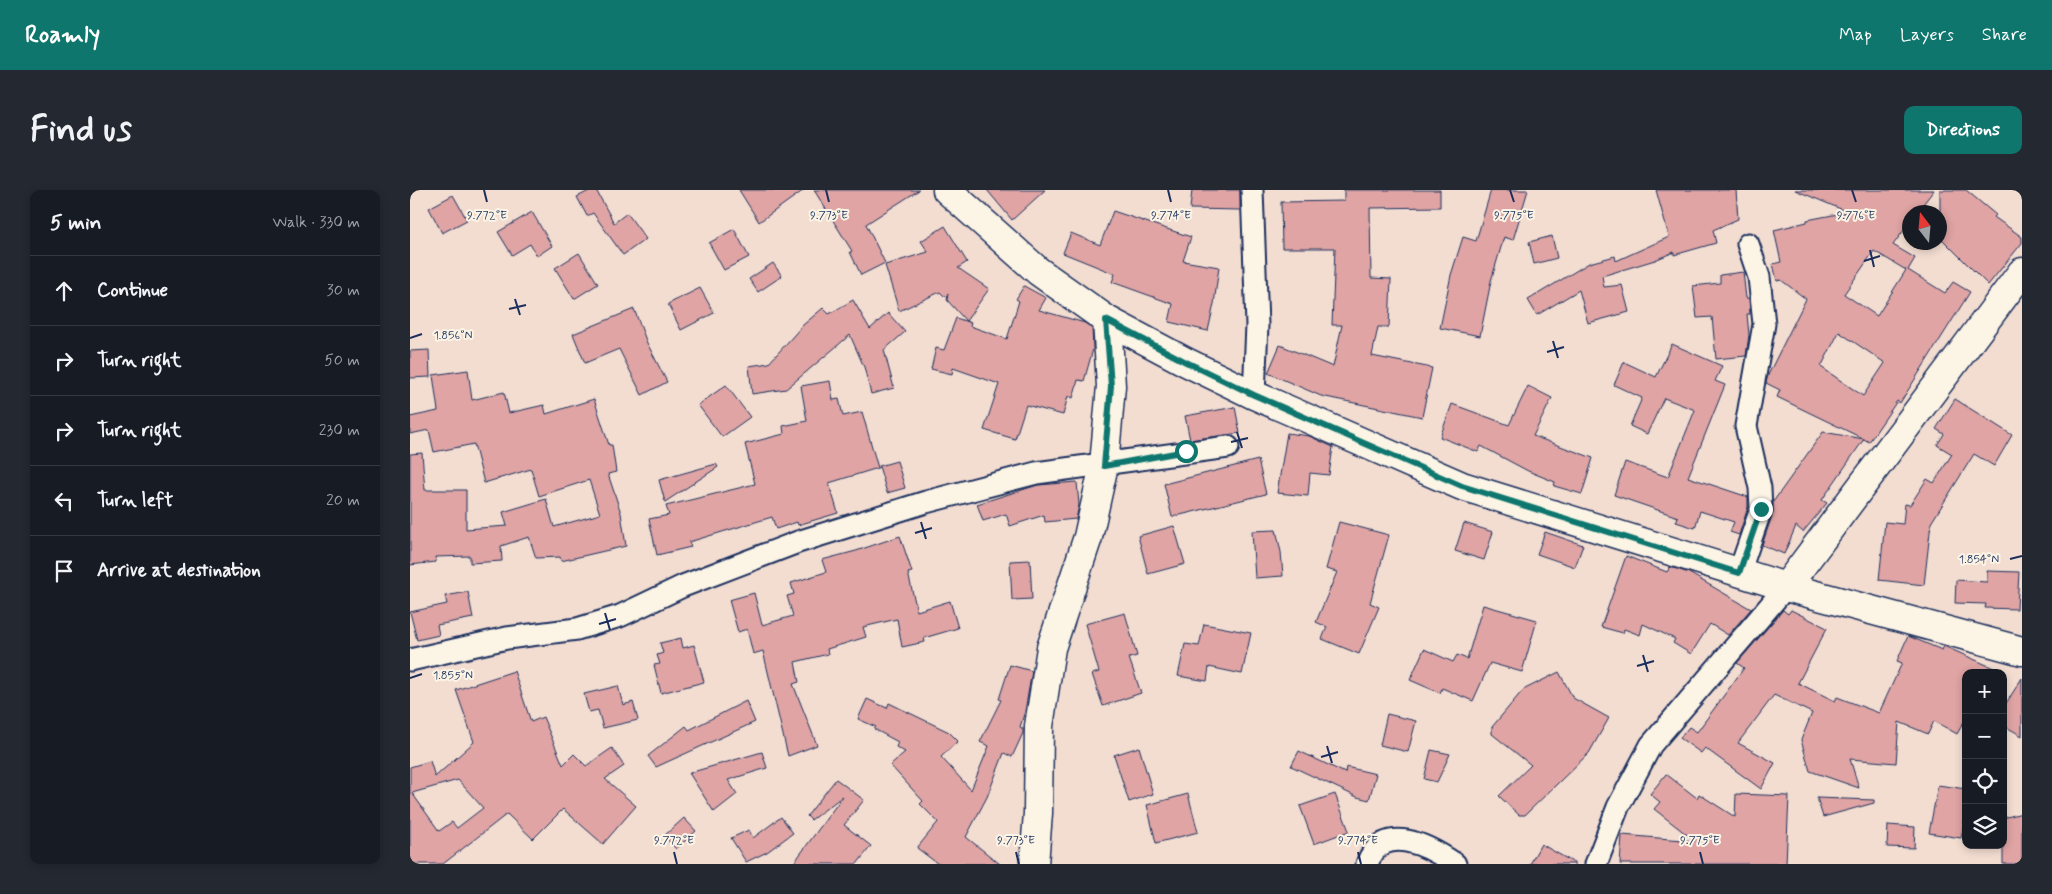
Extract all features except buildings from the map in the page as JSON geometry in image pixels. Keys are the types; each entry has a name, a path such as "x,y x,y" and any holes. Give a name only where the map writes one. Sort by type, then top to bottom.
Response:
{"main road":[{"path":"947,190 1038,271 1106,320 1254,395 1462,486 1786,587 2022,651"},
{"path":"1786,587 2022,272"},
{"path":"1034,864 1038,812 1039,726 1051,648 1088,537 1104,466 1111,386 1106,320"}],"street":[{"path":"1252,190 1257,325 1254,395"},
{"path":"1739,573 1761,509 1760,488 1746,426 1764,324 1759,278 1748,244"},
{"path":"410,660 507,638 577,629 620,616 683,586 798,542 926,502 1036,473 1104,466 1186,451 1228,447"},
{"path":"1596,864 1618,808 1651,745 1786,587"},
{"path":"1367,864 1372,850 1385,842 1406,840 1434,850 1455,864"}],"route":[{"path":"1186,451 1104,466 1111,386 1106,320 1254,395 1462,486 1739,573 1761,509"}]}
